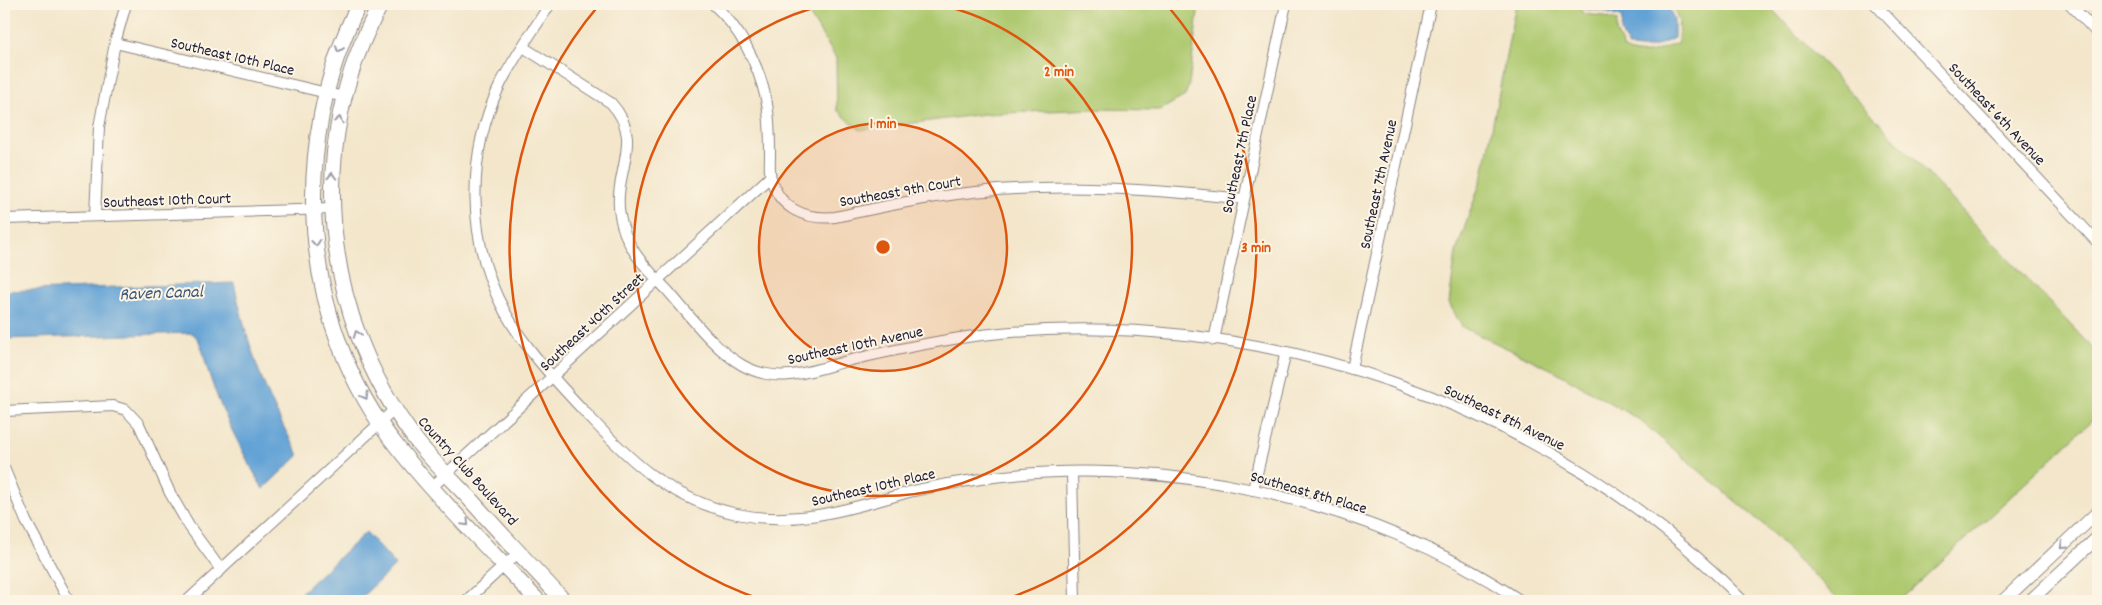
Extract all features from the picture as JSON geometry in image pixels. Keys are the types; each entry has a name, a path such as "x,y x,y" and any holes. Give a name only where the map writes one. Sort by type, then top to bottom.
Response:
{"main road":[{"path":"359,4 342,42 326,93 316,142 313,210 319,268 334,326 352,372 380,423 397,447 538,601"},
{"name":"Country Club Boulevard","path":"380,4 356,56 344,97 335,142 332,209 337,261 349,311 372,369 394,409 416,441 564,601"}],"street":[{"path":"95,216 99,127 115,43 126,4"},
{"name":"Southeast 10th Place","path":"550,4 500,86 485,124 475,185 478,226 481,246 498,298 514,327 553,376 615,446 656,480 692,500 736,514 770,518 814,517 951,484 1007,476 1072,472"},
{"name":"Southeast 9th Court","path":"712,4 726,18 744,42 762,82 768,112 770,177 779,198 788,207 800,214 823,218 936,197 1010,189 1065,187 1121,188 1244,199"},
{"name":"Southeast 7th Place","path":"1214,340 1286,4"},
{"name":"Southeast 7th Avenue","path":"1352,369 1431,4"},
{"name":"Southeast 6th Avenue","path":"1875,4 2098,242"},
{"path":"2070,4 2098,34"},
{"name":"Southeast 10th Place","path":"115,43 344,97"},
{"name":"Southeast 10th Avenue","path":"523,47 611,103 622,115 628,130 628,146 618,195 625,233 633,250 658,280 731,358 744,366 774,375 790,375 901,348 985,334 1039,330 1157,333 1214,340"},
{"name":"Southeast 40th Street","path":"432,487 770,177"},
{"name":"Southeast 10th Court","path":"4,219 332,209"},
{"name":"Southeast 8th Avenue","path":"1214,340 1286,352 1352,369 1416,390 1459,408 1542,448 1582,472 1673,538 1743,601"},
{"path":"1253,490 1286,352"},
{"path":"4,411 114,406 126,410 139,424 154,459 189,526 221,570"},
{"path":"187,601 394,409"},
{"path":"4,468 43,556 69,601"},
{"path":"1072,472 1075,601"},
{"name":"Southeast 8th Place","path":"1072,472 1166,477 1253,490 1334,511 1418,544 1453,561 1521,601"},
{"path":"2003,601 2096,520"},
{"path":"2030,601 2098,538"},
{"path":"466,601 518,552"}],"green space":[{"path":"803,4 1199,4 1189,84 1185,96 1160,110 1092,109 984,114 860,130 837,110 836,58"},
{"path":"1516,4 1576,4 1584,14 1602,16 1617,21 1616,32 1624,49 1631,52 1645,53 1678,42 1679,21 1672,4 1767,4 2098,354 2098,415 1899,601 1839,601 1765,526 1638,419 1555,371 1462,327 1449,303 1456,252 1483,175"}],"water":[{"path":"1581,4 1667,4 1674,20 1674,38 1651,47 1628,46 1621,32 1622,18 1603,11 1584,9"},
{"name":"Raven Canal","path":"234,283 245,329 259,371 276,411 298,453 298,456 263,489 240,446 213,386 199,340 192,333 4,339 4,291"},
{"path":"366,532 396,565 357,601 292,601"}]}
